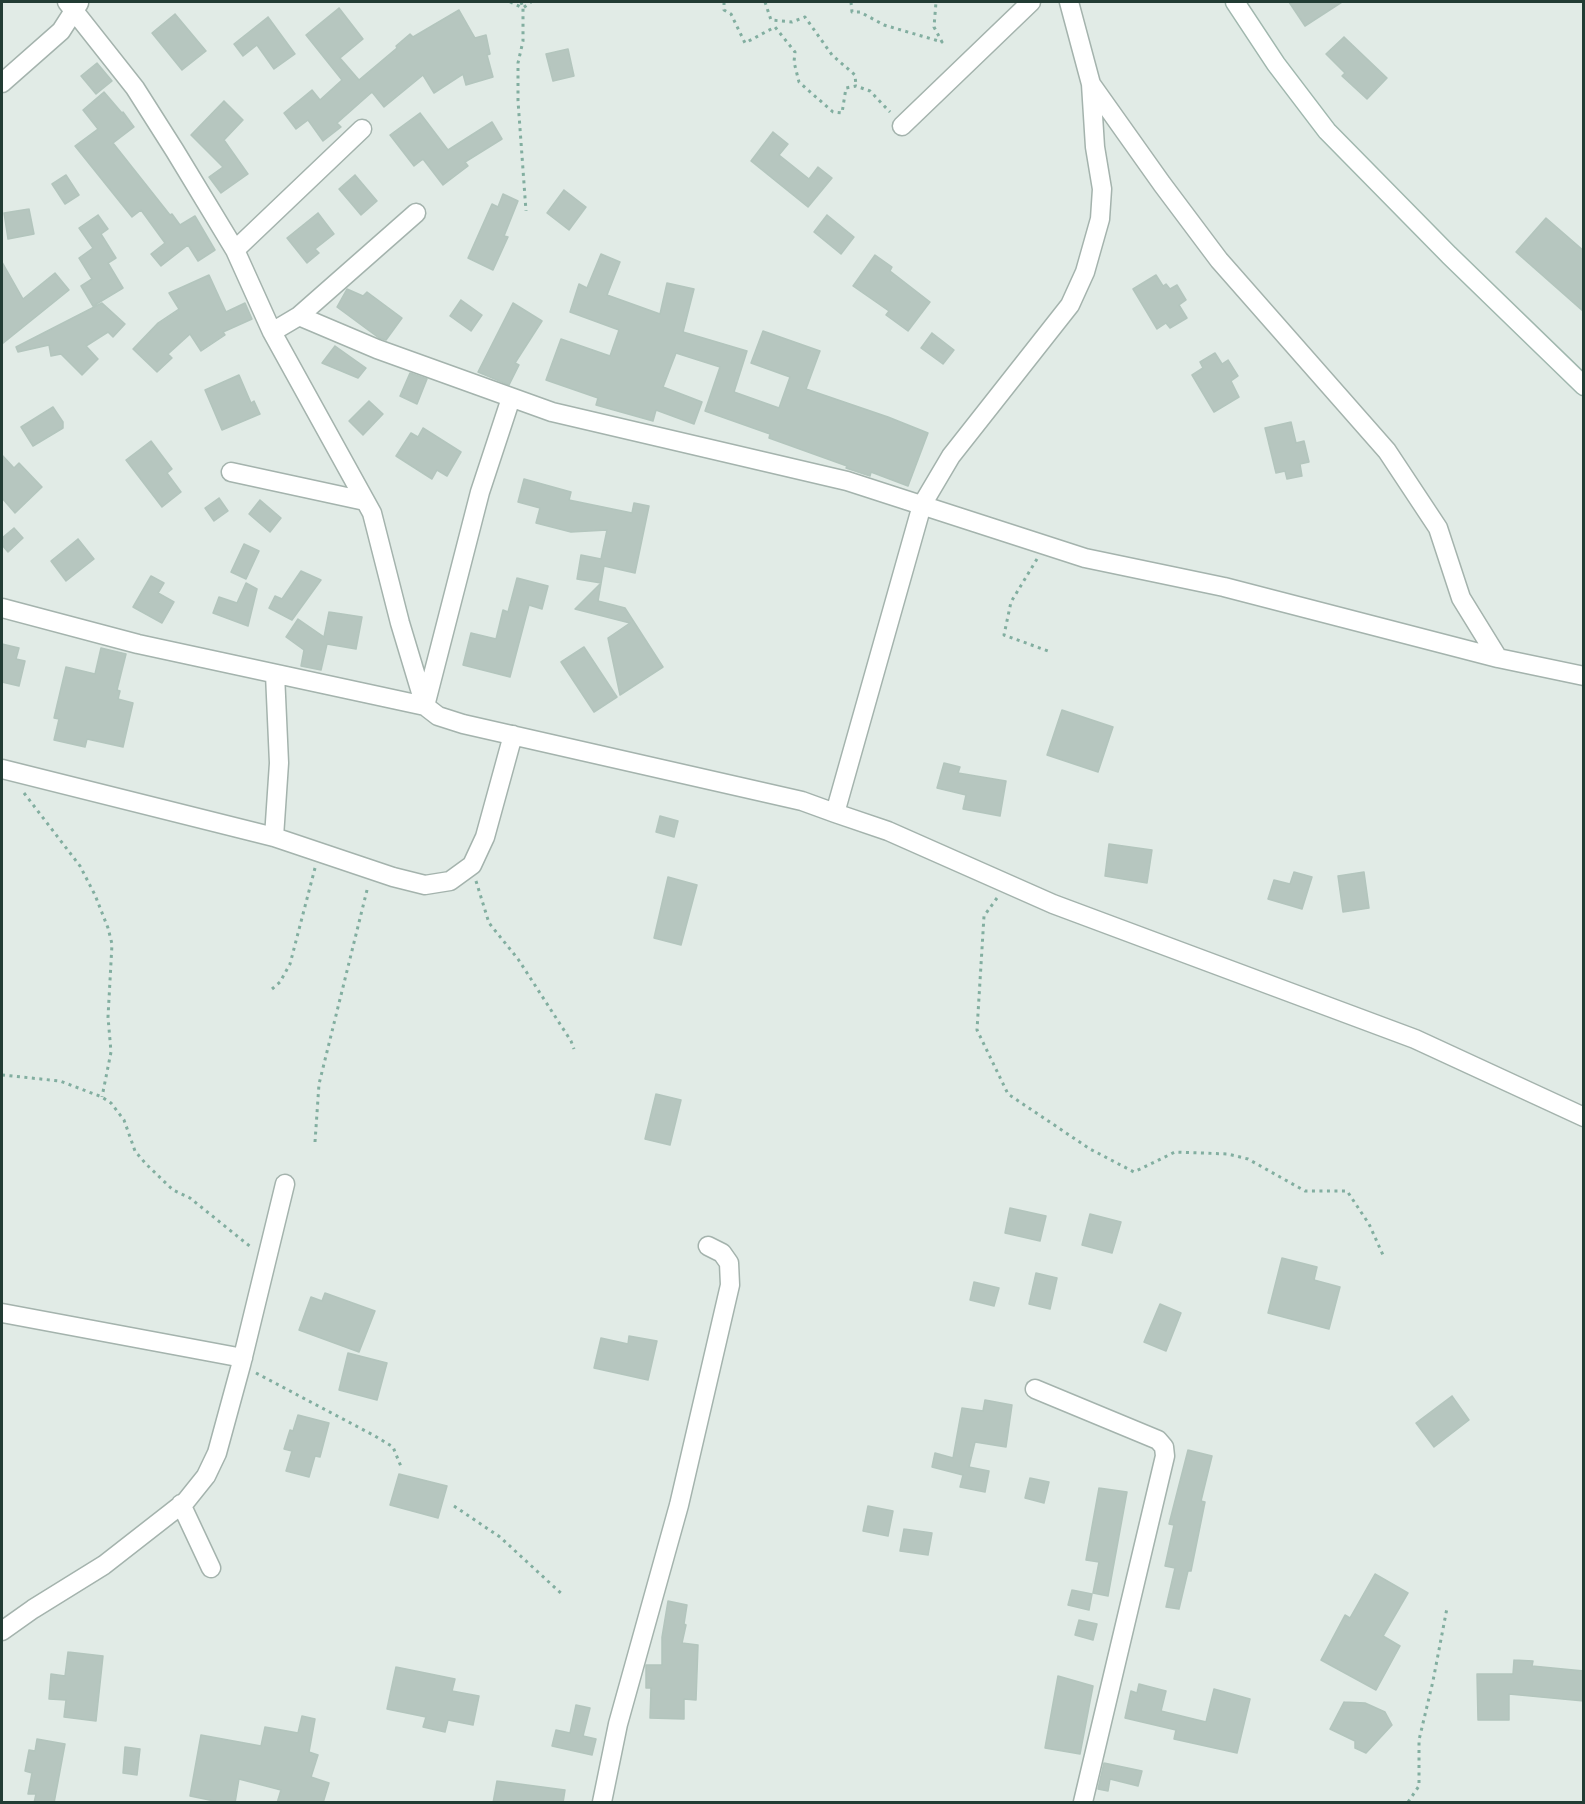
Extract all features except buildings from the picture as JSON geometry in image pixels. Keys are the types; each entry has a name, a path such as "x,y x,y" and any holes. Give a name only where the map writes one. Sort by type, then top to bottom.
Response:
{"street":[{"path":"899,122 1030,2"},
{"path":"835,813 922,505 951,456 1070,305 1084,272 1100,219 1102,189 1095,147 1091,84 1069,2"},
{"path":"1235,2 1276,64 1327,131 1449,255 1584,386"},
{"path":"2,83 61,31 73,5 135,88 235,250 272,332 372,513 400,623 425,706"},
{"path":"1091,84 1219,260 1387,451 1438,528 1461,598 1498,658"},
{"path":"235,250 362,129"},
{"path":"272,332 298,316 416,213"},
{"path":"298,316 377,349 552,412 847,481 1085,558 1224,587 1498,658 1584,676"},
{"path":"425,706 477,502 512,398"},
{"path":"231,472 365,501"},
{"path":"2,608 138,644 425,706 438,716 513,735 802,801 888,831 1053,904 1415,1039 1584,1118"},
{"path":"274,837 279,763 275,674"},
{"path":"4,769 274,837 424,885 450,881 471,865 485,837 513,735"},
{"path":"2,1631 104,1565 182,1504 206,1476 218,1453 285,1184"},
{"path":"602,1803 618,1724 679,1505 730,1285 729,1263 722,1253 708,1246"},
{"path":"2,1313 242,1361"},
{"path":"1035,1389 1158,1440 1164,1447 1165,1456 1083,1803"},
{"path":"182,1504 211,1568"}],"path":[{"path":"510,2 523,8"},
{"path":"521,2 523,41 518,63 518,100 526,211"},
{"path":"523,8 531,2"},
{"path":"724,2 724,10 731,14 745,43 775,27 795,52 794,62 799,81 833,112 842,113 846,88 856,86 870,91 899,122"},
{"path":"765,2 771,20 792,22 805,17 832,55 855,75 856,86"},
{"path":"851,2 852,12 860,12 884,25 942,42 934,27 936,2"},
{"path":"1045,545 1011,602 1004,635 1048,651"},
{"path":"4,769 80,866 108,928 112,944 108,1017 111,1052 102,1097"},
{"path":"272,989 280,982 290,964 320,852"},
{"path":"471,865 489,923 518,959 574,1049"},
{"path":"315,1143 319,1084 372,870"},
{"path":"1007,884 984,916 977,1030 1008,1094 1090,1149 1134,1172 1174,1152 1228,1154 1248,1159 1305,1191 1347,1191 1369,1224 1383,1255"},
{"path":"2,1075 60,1081 102,1097 111,1103 124,1120 139,1156 168,1185 178,1193 190,1198 267,1260"},
{"path":"242,1361 393,1448 402,1469"},
{"path":"454,1506 500,1537 564,1596"},
{"path":"1408,1803 1419,1785 1419,1740 1448,1608"}]}
